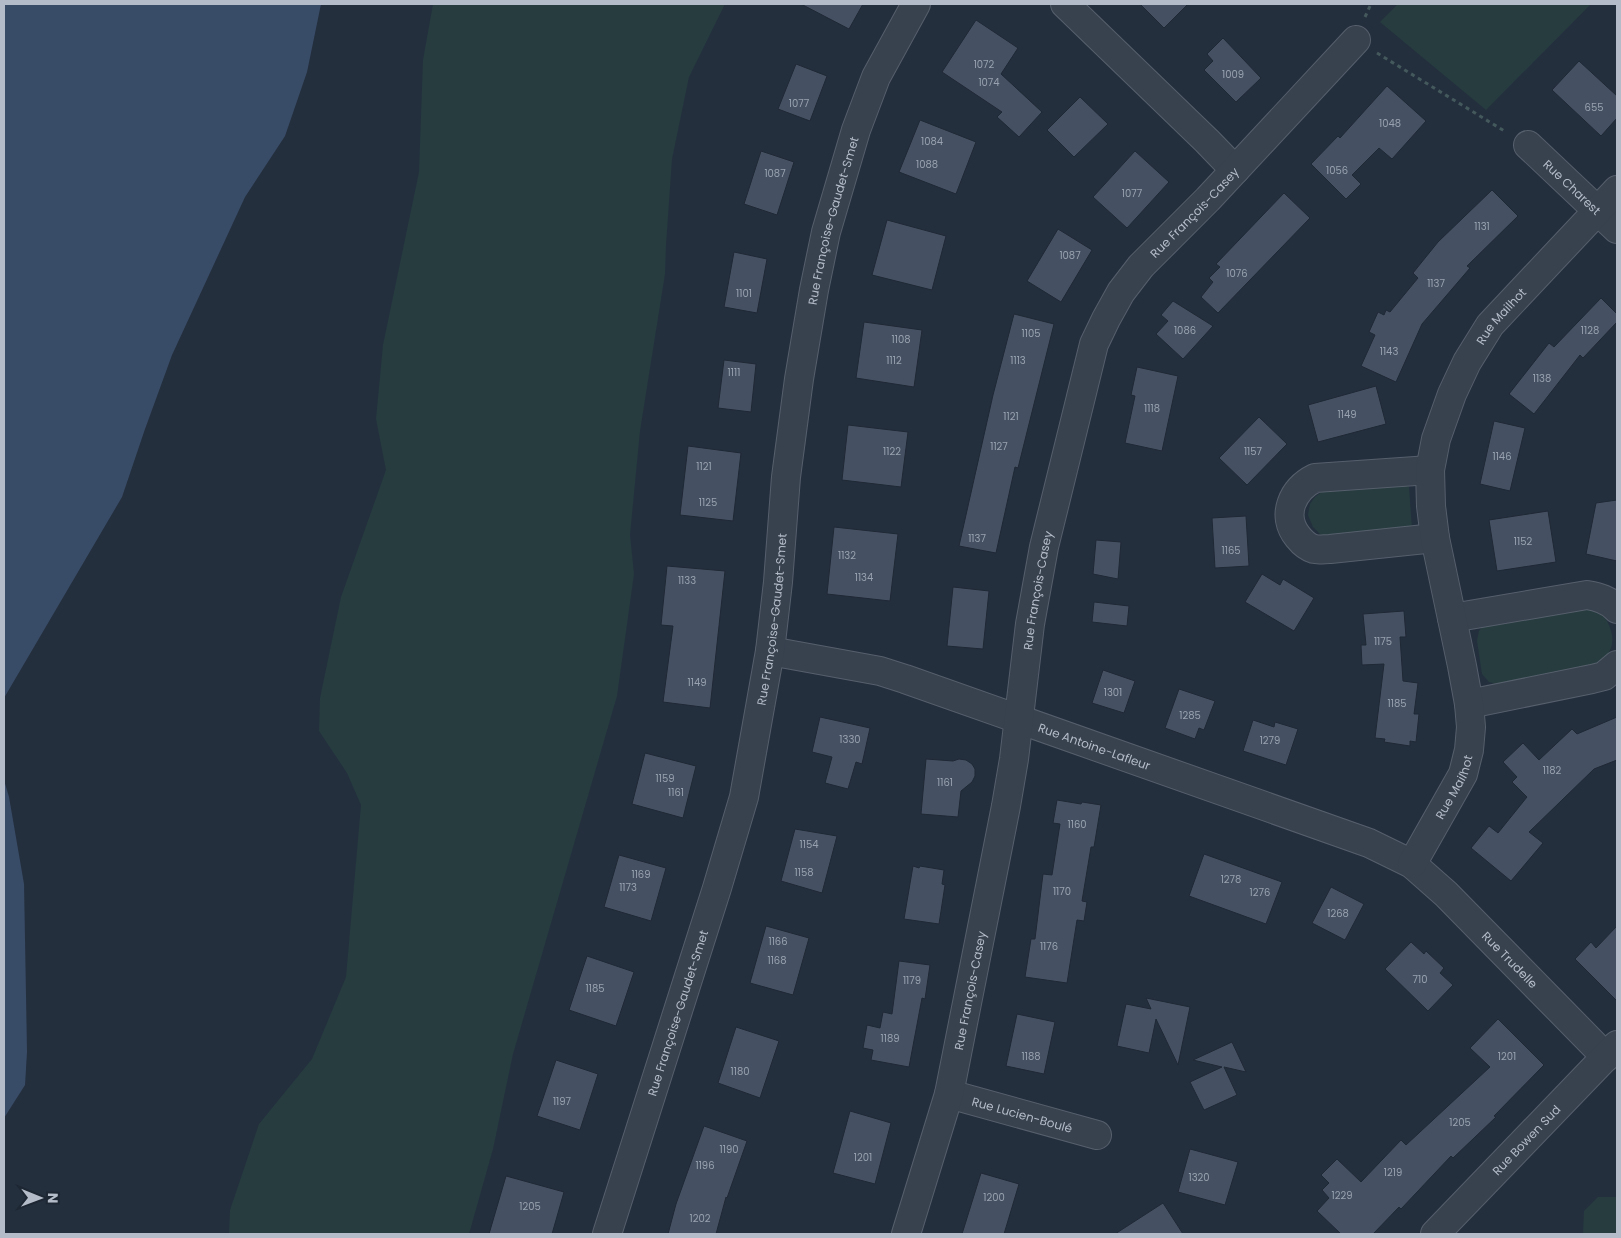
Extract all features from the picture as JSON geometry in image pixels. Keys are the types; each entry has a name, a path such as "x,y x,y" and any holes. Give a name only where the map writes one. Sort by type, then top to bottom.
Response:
{"street":[{"name":"Rue Françoise-Gaudet-Smet","path":"606,1234 742,805 770,650 778,582 786,478 799,379 826,232 856,130 876,77 916,4"},
{"path":"1064,4 1235,170"},
{"name":"Rue François-Casey","path":"906,1234 949,1094 998,851 1014,759 1030,624 1044,547 1094,344 1121,292 1141,266 1208,199 1356,40"},
{"name":"Rue Charest","path":"1528,145 1608,220"},
{"name":"Rue Mailhot","path":"1412,864 1463,774 1469,750 1471,727 1469,704 1435,538 1431,506 1430,470 1436,439 1452,394 1467,362 1490,325 1608,220 1617,190"},
{"path":"1430,470 1315,478 1305,483 1297,491 1292,500 1290,522 1295,533 1303,543 1314,549 1435,538"},
{"path":"1452,618 1587,595 1597,596 1617,609"},
{"name":"Rue Antoine-Lafleur","path":"770,650 880,671 1369,843 1412,864"},
{"path":"1469,704 1604,676 1617,665"},
{"name":"Rue Trudelle","path":"1412,864 1611,1051"},
{"name":"Rue Bowen Sud","path":"1435,1234 1611,1051"},
{"name":"Rue Lucien-Boulé","path":"949,1094 1098,1135"}],"path":[{"path":"1356,40 1528,145"}],"green space":[{"path":"433,4 725,4 689,77 672,159 665,274 640,431 630,535 634,574 617,696 513,1054 493,1149 469,1234 229,1234 230,1210 259,1124 312,1059 346,977 361,805 347,773 319,731 320,698 341,597 386,470 376,419 383,345 419,172 423,60"},
{"path":"1398,4 1591,4 1486,110 1380,22"},
{"path":"1404,485 1409,487 1412,529 1328,537 1320,534 1313,527 1308,515 1310,504 1315,497 1331,488"},
{"path":"1584,609 1601,615 1609,626 1612,634 1611,649 1604,659 1571,671 1500,685 1489,682 1482,674 1477,641 1479,631 1485,623"},
{"path":"1598,1197 1617,1197 1617,1234 1583,1234 1584,1211"}],"water":[{"path":"4,4 321,4 307,72 285,136 245,197 172,355 122,497 4,698"},
{"path":"4,780 9,797 24,884 27,1052 25,1085 4,1118"}],"building":[{"path":"801,4 863,4 849,29"},
{"path":"1140,4 1188,4 1164,28"},
{"path":"976,20 1018,48 1001,74 1042,112 1019,137 997,117 1002,112 942,72"},
{"path":"1223,38 1261,78 1236,102 1204,70 1213,61 1207,54"},
{"path":"1579,61 1617,96 1617,118 1601,136 1552,90"},
{"path":"796,64 827,76 810,121 778,109"},
{"path":"1387,86 1426,121 1392,159 1379,148 1352,175 1361,184 1346,199 1311,164 1338,136 1340,138"},
{"path":"1080,97 1108,124 1074,157 1047,130"},
{"path":"920,120 976,142 956,194 899,172"},
{"path":"761,151 794,162 777,215 744,204"},
{"path":"1135,151 1169,182 1127,228 1093,197"},
{"path":"1492,190 1518,216 1467,266 1470,268 1422,324 1396,382 1361,366 1375,335 1369,332 1378,312 1384,315 1386,310 1390,312 1418,278 1413,273 1438,242"},
{"path":"1284,193 1310,218 1218,313 1201,297 1213,282 1209,278 1220,267 1216,264"},
{"path":"887,220 946,236 932,290 872,275"},
{"path":"1058,229 1092,250 1061,302 1027,281"},
{"path":"734,252 767,259 757,313 724,307"},
{"path":"1601,298 1617,314 1617,322 1583,358 1580,355 1534,414 1509,394 1549,343 1554,347"},
{"path":"1173,301 1213,326 1183,359 1156,334 1168,321 1161,315"},
{"path":"1014,314 1054,324 1018,468 1015,467 996,553 959,546 993,395"},
{"path":"864,322 922,330 914,387 856,378"},
{"path":"724,360 756,364 751,412 718,408"},
{"path":"1137,367 1178,376 1162,451 1125,443 1135,396 1131,395"},
{"path":"1376,386 1386,424 1318,442 1308,405"},
{"path":"1259,417 1287,444 1247,485 1219,458"},
{"path":"1494,421 1525,428 1510,491 1480,484"},
{"path":"848,425 908,432 901,487 842,480"},
{"path":"688,446 741,453 733,521 680,515"},
{"path":"1617,500 1617,561 1586,554 1596,503"},
{"path":"1548,511 1556,562 1497,571 1489,520"},
{"path":"1246,516 1249,566 1215,568 1212,518"},
{"path":"834,527 898,534 890,601 827,594"},
{"path":"1096,540 1121,542 1118,579 1093,574"},
{"path":"667,566 725,571 710,708 663,702 673,626 661,625"},
{"path":"1262,574 1280,585 1283,579 1314,598 1294,631 1245,602"},
{"path":"953,587 989,591 983,649 947,646"},
{"path":"1094,602 1129,606 1127,626 1092,622"},
{"path":"1404,611 1406,637 1400,637 1403,681 1418,683 1414,714 1419,714 1416,742 1410,741 1410,746 1384,742 1385,739 1375,738 1384,664 1362,665 1361,645 1366,645 1363,614"},
{"path":"1103,670 1135,681 1124,713 1092,703"},
{"path":"1179,689 1215,701 1204,730 1199,728 1195,739 1165,728"},
{"path":"820,717 870,728 862,764 856,762 848,789 825,783 832,757 812,752"},
{"path":"1617,717 1617,760 1594,769 1529,832 1543,843 1511,881 1471,848 1489,826 1498,833 1527,797 1512,782 1517,777 1503,762 1523,743 1539,760 1572,729 1577,734"},
{"path":"1253,720 1274,727 1275,722 1298,729 1286,765 1243,751"},
{"path":"645,753 696,766 683,818 632,804"},
{"path":"926,759 966,760 975,769 975,776 972,782 961,791 958,817 921,814"},
{"path":"1057,800 1101,805 1094,847 1091,847 1082,901 1087,902 1084,921 1077,920 1067,983 1025,977 1031,939 1035,939 1043,874 1052,875 1060,824 1053,823"},
{"path":"795,829 837,836 822,893 781,881"},
{"path":"1204,854 1282,882 1266,924 1189,896"},
{"path":"619,855 666,868 651,921 604,907"},
{"path":"913,866 944,870 942,884 945,885 939,924 904,919"},
{"path":"1331,887 1364,904 1345,940 1312,923"},
{"path":"766,926 809,938 793,995 750,983"},
{"path":"1617,926 1617,1001 1575,959 1591,942 1596,948"},
{"path":"1411,942 1424,954 1426,951 1444,968 1440,973 1453,985 1428,1011 1385,969"},
{"path":"587,956 634,972 616,1026 569,1010"},
{"path":"899,961 930,965 925,999 922,998 909,1067 871,1060 873,1050 863,1048 867,1025 880,1028 883,1012 892,1014"},
{"path":"1146,998 1190,1007 1178,1065 1156,1019 1149,1053 1117,1046 1126,1004 1151,1009"},
{"path":"1017,1014 1055,1022 1044,1074 1006,1066"},
{"path":"1498,1019 1544,1065 1494,1116 1496,1117 1453,1158 1451,1156 1401,1209 1399,1207 1373,1234 1341,1234 1317,1211 1329,1198 1322,1190 1329,1183 1321,1175 1337,1159 1361,1182 1401,1140 1406,1145 1490,1067 1470,1048"},
{"path":"736,1027 779,1041 760,1098 718,1083"},
{"path":"1232,1042 1246,1072 1224,1067 1237,1095 1204,1110 1190,1082 1222,1067 1193,1060"},
{"path":"556,1060 598,1074 580,1130 537,1116"},
{"path":"850,1111 891,1123 875,1184 833,1173"},
{"path":"704,1126 747,1141 726,1197 716,1234 668,1234 676,1204"},
{"path":"1190,1149 1238,1162 1225,1205 1178,1192"},
{"path":"981,1173 1019,1184 1004,1234 962,1234"},
{"path":"506,1176 564,1192 552,1234 489,1234"},
{"path":"1163,1203 1183,1234 1115,1234"}]}
